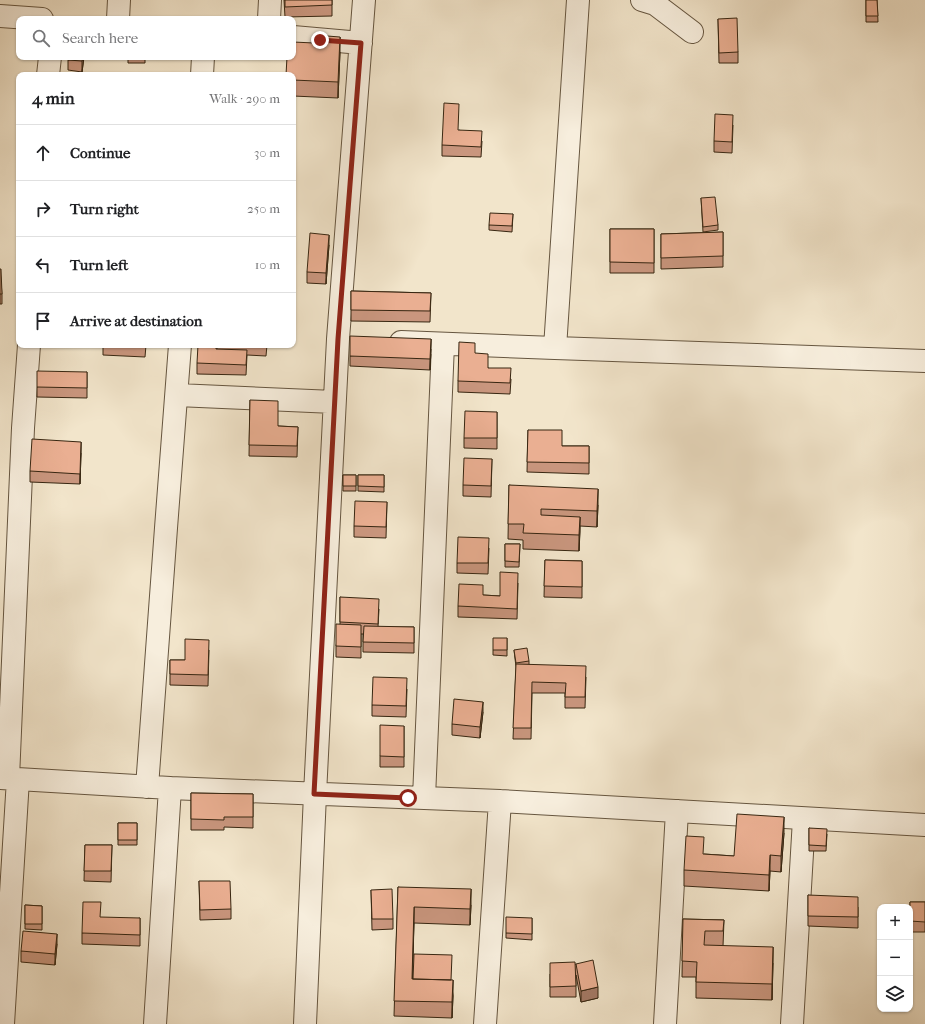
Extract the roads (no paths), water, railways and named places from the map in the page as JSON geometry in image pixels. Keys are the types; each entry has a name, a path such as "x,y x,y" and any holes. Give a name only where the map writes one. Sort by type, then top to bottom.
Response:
{"street":[{"path":"118,16 119,0"},
{"path":"269,16 270,0"},
{"path":"305,1024 314,794 334,402 364,0"},
{"path":"555,348 578,0"},
{"path":"642,0 655,4 692,32"},
{"path":"0,16 16,17"},
{"path":"296,37 361,43"},
{"path":"48,72 50,60"},
{"path":"202,72 203,60"},
{"path":"338,339 360,340"},
{"path":"383,341 925,361"},
{"path":"424,798 442,344"},
{"path":"3,1024 9,778 23,428 29,348"},
{"path":"147,787 180,348"},
{"path":"177,395 334,402"},
{"path":"9,778 147,787 500,801 925,826"},
{"path":"155,1024 170,788"},
{"path":"486,1024 500,801"},
{"path":"665,1024 677,811"},
{"path":"792,1024 804,819"}]}
